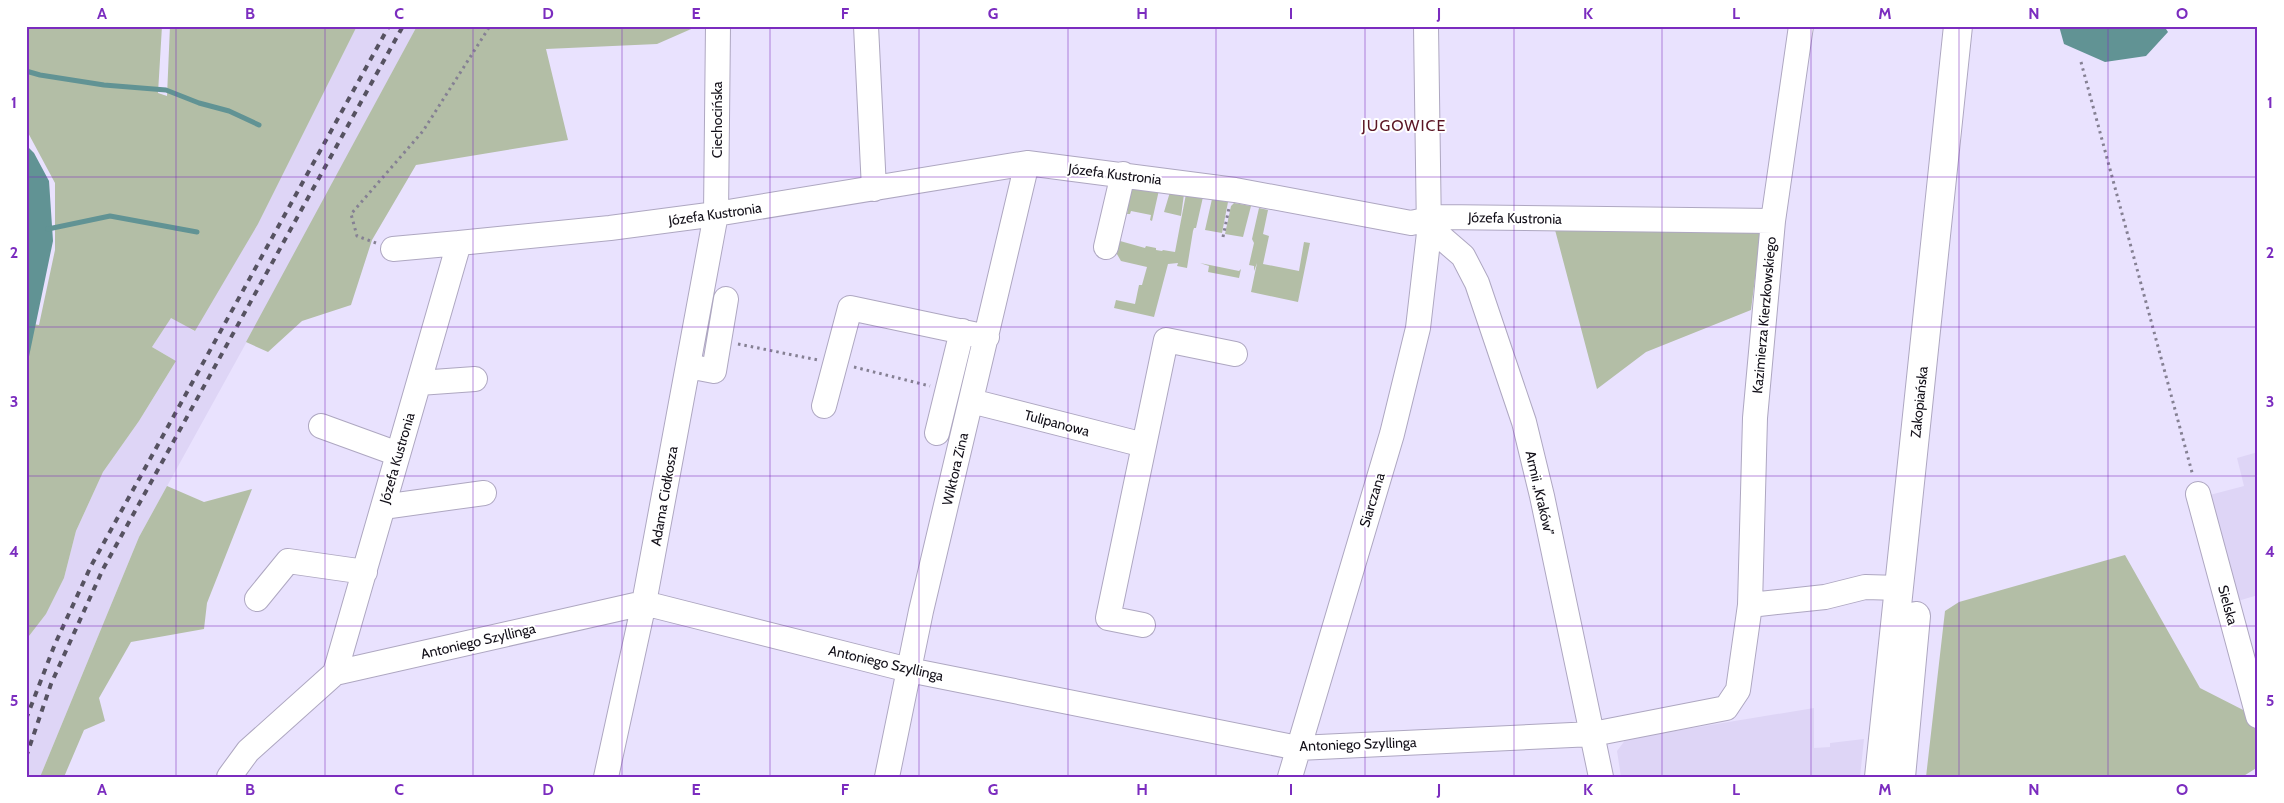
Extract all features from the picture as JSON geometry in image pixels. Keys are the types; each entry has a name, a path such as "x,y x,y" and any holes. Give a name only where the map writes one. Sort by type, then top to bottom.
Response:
{"main road":[{"name":"Zakopiańska","path":"1879,777 1958,26"},
{"name":"Zakopiańska","path":"1901,777 1976,26"}],"street":[{"name":"Ciechocińska","path":"716,214 718,26"},
{"path":"866,26 874,189"},
{"path":"1426,26 1429,226"},
{"name":"Kazimierza Kierzkowskiego","path":"1592,734 1726,708 1738,690 1750,605 1755,418 1773,221 1801,26"},
{"name":"Józefa Kustronia","path":"393,249 610,228 716,214 1026,163 1123,174 1235,190 1429,226 1439,217 1773,221"},
{"name":"Wiktora Zina","path":"887,777 909,670 1026,163"},
{"path":"1106,247 1123,174"},
{"name":"Adama Ciołkosza","path":"606,777 644,603 716,214"},
{"name":"Armii „Kraków”","path":"1429,226 1463,256 1477,282 1524,422 1542,496 1601,777"},
{"name":"Siarczana","path":"1290,777 1392,434 1418,328 1429,226"},
{"name":"Józefa Kustronia","path":"336,673 458,243"},
{"path":"688,366 714,371 726,299"},
{"path":"824,406 850,308 987,337"},
{"path":"937,433 962,332"},
{"path":"1143,625 1108,618 1166,340 1235,354"},
{"path":"419,383 475,379"},
{"name":"Tulipanowa","path":"971,400 1144,446"},
{"path":"321,426 398,454"},
{"path":"383,507 484,493"},
{"name":"Sielska","path":"2198,494 2258,716"},
{"path":"257,599 288,561 364,572"},
{"path":"1750,605 1825,597 1866,587 1900,588"},
{"name":"Antoniego Szyllinga","path":"229,777 248,751 336,673 644,603 909,670 1298,748 1592,734"}],"path":[{"path":"393,249 357,236 352,214 423,131 490,26"},
{"path":"2081,62 2198,494"},
{"path":"1223,237 1230,205"}],"shaded area":[{"path":"26,26 162,26 158,93 167,96 170,26 357,26 258,224 195,331 171,318 152,347 176,361 139,421 103,472 76,531 64,578 46,614 26,642 26,323 39,325 55,250 55,183 26,129"},
{"path":"357,26 417,26 278,285 139,537 40,777 26,777 26,642 46,614 64,578 76,531 103,472 139,421 176,361 152,347 171,317 194,331 258,224"},
{"path":"417,26 698,26 657,44 546,49 568,140 416,165 372,240 351,305 302,321 268,352 246,342"},
{"path":"2059,26 2164,26 2168,32 2146,56 2105,62 2064,44"},
{"path":"26,145 34,153 49,181 53,241 26,371"},
{"path":"1126,186 1159,190 1152,221 1150,220 1151,215 1131,211 1130,214 1127,214 1128,209 1123,208"},
{"path":"1170,192 1184,194 1181,216 1164,212"},
{"path":"1186,194 1203,197 1196,228 1193,231 1187,268 1177,266 1178,263 1168,264 1154,317 1114,308 1116,300 1135,304 1139,285 1142,285 1147,267 1121,261 1114,249 1113,239 1145,248 1146,246 1156,248 1156,250 1175,252"},
{"path":"1212,199 1228,202 1222,233 1205,230"},
{"path":"1234,203 1251,206 1243,237 1225,234 1231,206"},
{"path":"1259,208 1268,210 1263,234 1269,236 1263,264 1299,271 1304,242 1310,243 1298,302 1251,292 1257,263 1254,271 1254,266 1249,265 1254,243 1252,239"},
{"path":"1554,226 1761,231 1751,310 1646,352 1597,389"},
{"path":"1200,263 1239,271 1241,269 1239,278 1208,272 1209,266"},
{"path":"2258,452 2258,595 2231,603 2206,496 2244,486 2237,458"},
{"path":"167,486 204,502 252,489 207,603 204,629 131,642 99,698 105,721 84,730 64,777 40,777 139,537"},
{"path":"2125,555 2200,688 2253,715 2258,733 2258,767 2242,777 1926,777 1945,611 1959,602"},
{"path":"1814,708 1814,748 1830,747 1830,743 1864,739 1860,777 1621,777 1617,751 1626,739"}],"waterway":[{"path":"26,71 104,85 166,90 199,103 229,111 259,125"},
{"path":"48,229 110,216 197,232"}],"railway":[{"path":"26,719 55,644 91,566 389,26"},
{"path":"26,757 51,684 103,569 403,26"}],"district":[{"name":"JUGOWICE","path":"1404,125"}]}
